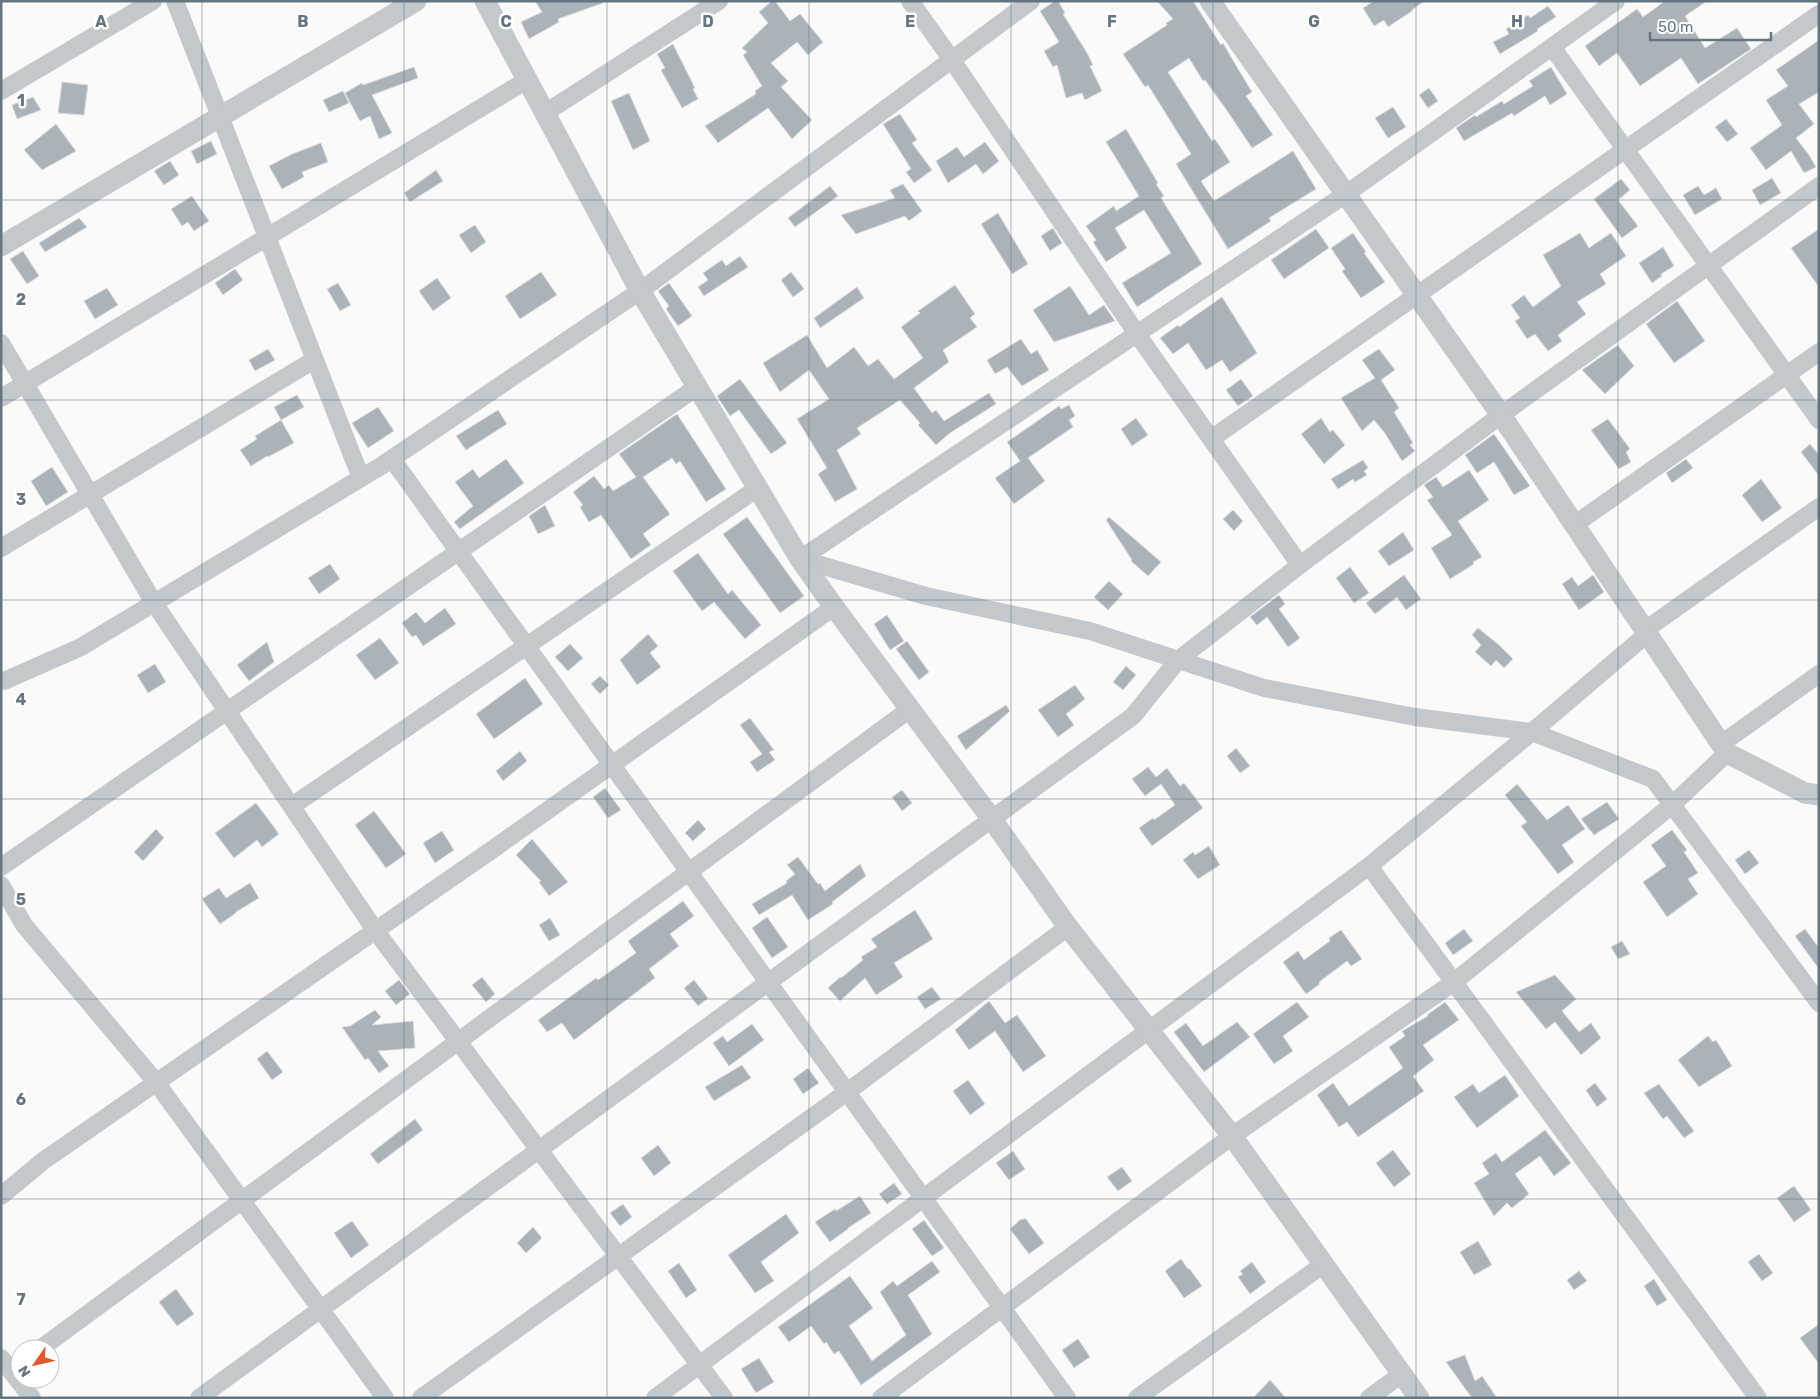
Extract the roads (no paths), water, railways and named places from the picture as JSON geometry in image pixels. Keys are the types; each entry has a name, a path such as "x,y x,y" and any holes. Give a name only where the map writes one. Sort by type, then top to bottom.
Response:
{"street":[{"path":"1,92 153,1"},
{"path":"175,1 361,478"},
{"path":"1,246 416,1"},
{"path":"485,1 640,291 800,559 991,818 1068,927 1232,1136 1419,1398"},
{"path":"545,113 719,1"},
{"path":"910,1 1137,334 1300,565"},
{"path":"2,682 81,647 392,458 640,291 1031,1"},
{"path":"1210,1 1501,415 1724,748 1805,793 1819,795"},
{"path":"800,559 1346,194 1616,1"},
{"path":"1211,440 1819,14"},
{"path":"1552,47 1819,420"},
{"path":"1,398 527,80"},
{"path":"199,1398 1133,716 1178,660 1300,565 1501,415 1819,186"},
{"path":"1,343 154,602 375,930 724,1398"},
{"path":"1574,525 1819,352"},
{"path":"1,548 314,360"},
{"path":"1,867 697,387"},
{"path":"392,458 1067,1398"},
{"path":"292,806 758,488"},
{"path":"655,1398 1369,866 1532,732 1646,632 1819,507"},
{"path":"800,559 926,596 1090,631 1264,688 1415,717 1532,732 1653,779 1819,1003"},
{"path":"1,1196 43,1160 613,764 834,607"},
{"path":"881,1398 1232,1136 1454,982 1672,805 1724,748 1819,674"},
{"path":"54,1339 910,709"},
{"path":"1369,866 1758,1398"},
{"path":"2,888 24,925 156,1082 385,1398"},
{"path":"420,1398 847,1092 1068,927"},
{"path":"1137,1398 1324,1264"},
{"path":"1369,1398 1402,1374"}]}
